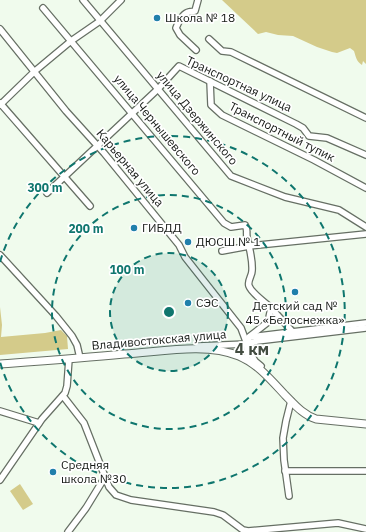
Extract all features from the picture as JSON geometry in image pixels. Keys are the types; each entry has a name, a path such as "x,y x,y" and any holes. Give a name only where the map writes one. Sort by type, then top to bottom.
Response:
{"main road":[{"name":"Владивостокская улица","path":"0,364 188,349"},
{"path":"188,349 222,351 246,360 262,372 303,412 316,419 366,424"}],"street":[{"name":"улица Дзержинского","path":"83,0 232,177 285,197 340,210 366,226"},
{"path":"90,206 0,104 35,71 71,41 100,21 121,0"},
{"path":"196,50 180,35 176,28 185,14 195,11 198,0"},
{"name":"улица Чернышевского","path":"43,8 224,223 231,227 245,225 247,227 246,235 249,246"},
{"name":"Карьерная улица","path":"0,29 66,111 97,145 179,244 185,257 241,328 247,346 255,360 270,375 276,385"},
{"path":"209,39 222,51 232,52 366,118"},
{"name":"Транспортная улица","path":"47,193 158,89 179,66 296,124 309,136 327,138 366,155"},
{"name":"Транспортный тупик","path":"210,81 211,105 222,115 314,160 366,188"},
{"path":"222,251 249,246 366,234"},
{"path":"249,246 252,272 249,287 263,302 267,303 292,331"},
{"path":"0,255 56,316 72,336 77,345 80,358"},
{"path":"247,346 249,337 268,322 271,308"},
{"path":"249,337 366,323"},
{"name":"Владивостокская улица","path":"188,349 207,345 247,346 257,340 366,328"},
{"name":"Карьерная улица","path":"246,360 247,346"},
{"path":"0,480 39,423 63,396 67,386 69,359"},
{"path":"63,396 84,423 109,487 116,495 147,503 214,512 223,515 248,532 338,523 366,529"},
{"path":"289,496 283,438 292,401"},
{"path":"0,411 39,423"},
{"path":"286,471 366,471"},
{"path":"68,532 86,508 105,477"}],"shaded area":[{"path":"222,0 366,0 366,64 363,61 362,65 358,62 354,51 350,48 337,53 317,47 293,36 278,35 266,32 258,34"},
{"path":"0,307 2,325 1,337 61,330 67,336 68,349 0,355"},
{"path":"20,484 33,504 23,510 10,491"}],"place":[{"name":"Школа № 18","path":"157,18"},
{"name":"ГИБДД","path":"134,228"},
{"name":"ДЮСШ № 1","path":"188,242"},
{"name":"Детский сад № 45 «Белоснежка»","path":"295,292"},
{"name":"СЭС","path":"188,303"},
{"name":"Средняя школа №30","path":"53,472"}],"district":[{"name":"4 км","path":"252,349"}]}
